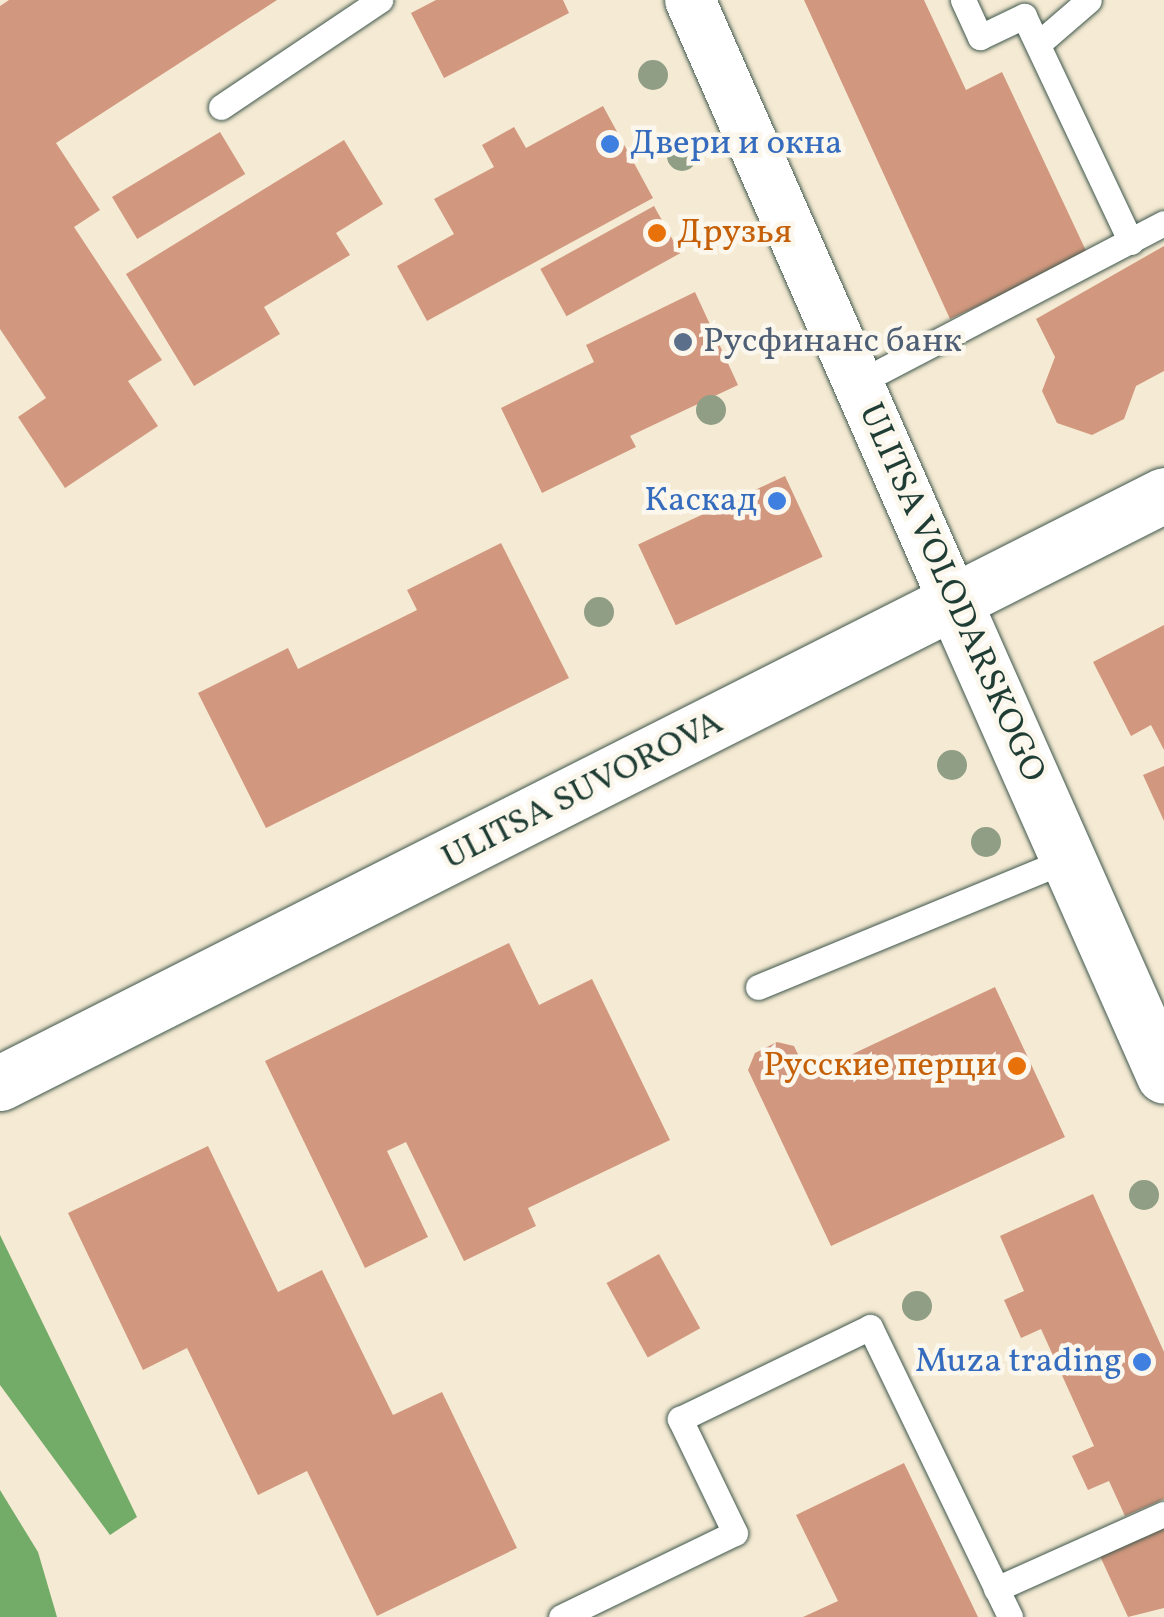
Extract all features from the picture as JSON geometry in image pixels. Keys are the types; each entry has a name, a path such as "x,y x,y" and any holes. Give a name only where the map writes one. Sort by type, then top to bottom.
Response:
{"main road":[{"name":"ULITSA SUVOROVA","path":"0,1083 1164,495"},
{"name":"ULITSA VOLODARSKOGO","path":"954,602 1164,1076"}],"street":[{"name":"ULITSA VOLODARSKOGO","path":"690,0 954,602"}],"lane":[{"path":"221,107 380,0"},
{"path":"963,0 980,37 1024,16 1131,242"},
{"path":"1038,44 1089,0"},
{"path":"858,383 1164,224"},
{"path":"758,987 1068,859"},
{"path":"561,1617 736,1533 680,1419 870,1327 1010,1617"},
{"path":"996,1589 1164,1514"}],"green space":[{"path":"0,1235 137,1517 110,1535 0,1385"},
{"path":"0,1490 38,1552 57,1617 0,1617"}],"building":[{"path":"9,0 277,0 56,143 100,210 74,227 162,360 128,381 158,426 65,488 18,417 46,398 0,329 0,6"},
{"path":"436,0 563,0 569,13 444,78 411,13"},
{"path":"804,0 924,0 966,90 1002,72 1088,255 950,319"},
{"path":"603,106 653,198 427,321 397,266 454,234 434,199 494,167 482,145 514,127 526,148"},
{"path":"220,132 245,174 137,239 112,197"},
{"path":"344,140 383,204 336,233 350,255 264,307 280,334 194,386 126,274"},
{"path":"654,206 680,253 566,316 540,269"},
{"path":"1164,246 1164,371 1136,386 1124,419 1092,435 1057,423 1042,391 1055,357 1036,319"},
{"path":"695,292 738,385 630,436 636,447 542,493 501,408 594,362 586,345"},
{"path":"785,476 823,557 676,625 638,544"},
{"path":"501,543 569,678 266,828 198,693 288,648 298,669 417,610 407,590"},
{"path":"1164,625 1164,750 1151,725 1131,736 1093,662"},
{"path":"1164,766 1164,821 1143,775"},
{"path":"509,943 539,1005 592,979 670,1140 528,1208 536,1226 464,1261 406,1142 387,1151 428,1237 365,1268 265,1061"},
{"path":"995,987 1065,1137 831,1246 748,1070 755,1053 777,1042 794,1046 808,1075"},
{"path":"208,1146 278,1292 322,1270 393,1415 442,1392 517,1548 377,1616 307,1471 258,1495 187,1348 143,1370 68,1213"},
{"path":"1093,1194 1164,1352 1164,1499 1125,1516 1109,1481 1088,1490 1072,1456 1094,1446 1041,1329 1021,1338 1004,1300 1024,1291 1000,1236"},
{"path":"659,1254 700,1328 648,1357 607,1283"},
{"path":"904,1463 978,1617 803,1617 838,1601 796,1515"},
{"path":"1164,1527 1164,1608 1128,1617 1100,1556"}],"place":[{"name":"Двери и окна","path":"610,144"},
{"name":"Друзья","path":"657,233"},
{"name":"Русфинанс банк","path":"683,342"},
{"name":"Каскад","path":"777,501"},
{"name":"Русские перци","path":"1017,1066"},
{"name":"Muza trading","path":"1142,1362"}]}
